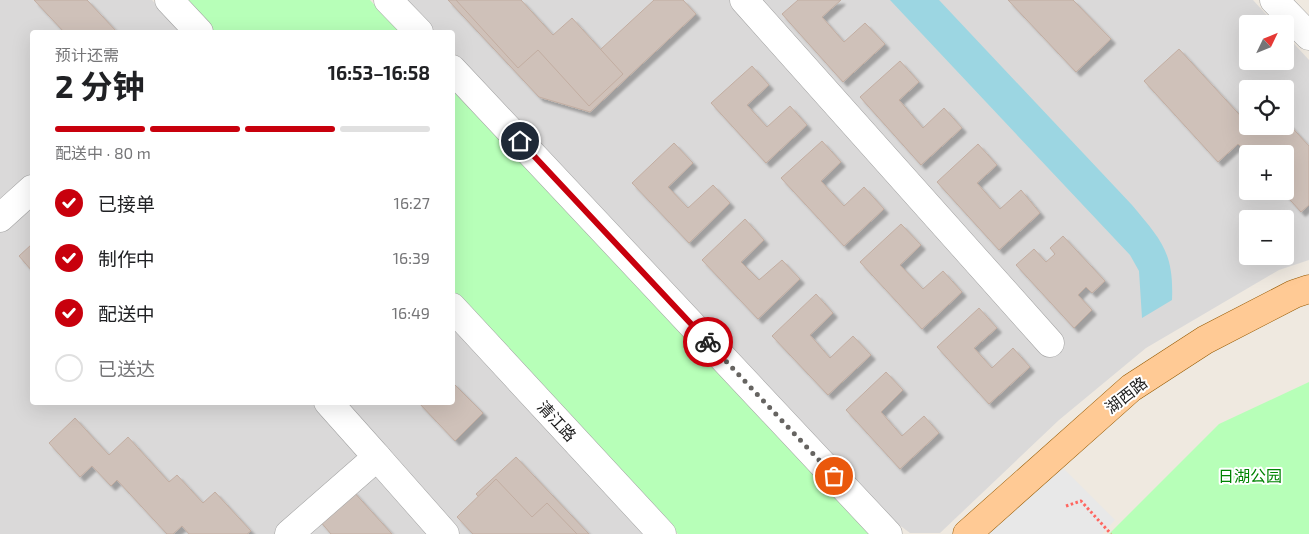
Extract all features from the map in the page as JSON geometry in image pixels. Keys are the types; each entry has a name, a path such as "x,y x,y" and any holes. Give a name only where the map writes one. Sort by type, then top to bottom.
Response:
{"main road":[{"name":"湖西路","path":"967,534 1131,388 1205,340 1294,294 1309,289"}],"street":[{"path":"169,0 197,30"},
{"path":"388,0 417,30"},
{"path":"744,0 1050,342"},
{"path":"1274,0 1309,36"},
{"path":"455,71 888,534"},
{"path":"0,218 30,190"},
{"name":"清江路","path":"455,310 662,534"},
{"path":"331,405 446,534"},
{"path":"291,533 378,457"}],"path":[{"path":"1066,506 1080,501 1111,534"}],"shaded area":[{"path":"0,0 152,0 180,30 30,30 30,405 455,405 455,327 646,534 0,534"},
{"path":"404,0 1253,0 1267,15 1239,15 1239,70 1294,70 1294,44 1309,60 1309,260 1294,265 1279,270 1146,348 1059,420 940,533 910,533 870,503 455,54 455,30 432,30"},
{"path":"1059,464 1115,520 1102,534 985,534"}],"green space":[{"path":"181,0 370,0 398,30 209,30"},
{"path":"455,90 872,534 678,534 455,294"},
{"name":"日湖公园","path":"1309,382 1309,534 1109,534 1219,424"}],"water":[{"path":"890,0 939,0 1132,205 1151,228 1164,248 1171,270 1172,300 1142,318 1139,271 1130,255"}],"building":[{"path":"34,0 87,0 115,30 62,30"},
{"path":"448,0 506,0 574,74 654,0 683,0 696,14 590,112 539,97"},
{"path":"456,0 521,0 553,35 572,18 623,74 589,106 538,50 518,68"},
{"path":"798,0 841,0 822,17 844,42 865,23 885,44 843,82 782,14"},
{"path":"1008,0 1073,0 1111,39 1076,72"},
{"path":"1179,49 1239,114 1239,135 1294,135 1294,130 1309,146 1309,205 1301,212 1290,200 1294,200 1294,145 1238,144 1218,162 1144,81"},
{"path":"900,61 919,82 899,100 923,128 944,108 962,128 921,165 860,97"},
{"path":"752,66 769,85 747,105 767,127 790,106 807,125 766,163 711,103"},
{"path":"822,141 841,162 821,181 844,206 864,187 884,209 844,246 781,178"},
{"path":"674,143 693,163 668,187 688,208 713,185 730,203 689,243 632,183"},
{"path":"978,144 997,165 977,183 1000,209 1021,190 1040,213 999,250 937,182"},
{"path":"745,219 764,240 741,262 759,280 782,260 800,279 758,319 702,260"},
{"path":"901,224 921,245 900,265 923,289 943,271 962,292 922,329 860,262"},
{"path":"1063,236 1105,281 1092,293 1086,287 1078,295 1092,310 1074,328 1016,265 1034,249 1046,262 1055,254 1050,248"},
{"path":"30,246 30,269 19,256"},
{"path":"816,294 833,313 810,335 830,358 853,336 871,355 828,395 772,336"},
{"path":"979,308 997,328 974,348 992,368 1013,348 1030,367 989,404 937,347"},
{"path":"886,372 903,390 881,412 902,436 924,416 939,433 900,469 846,410"},
{"path":"455,385 483,413 455,441 421,405 455,405"},
{"path":"75,418 109,455 128,437 169,482 177,475 203,503 215,492 251,531 247,534 189,534 182,526 173,534 167,534 117,480 111,486 92,466 80,477 49,443"},
{"path":"516,457 589,534 514,534 476,494"},
{"path":"496,479 532,517 547,503 577,534 473,534 457,517"},
{"path":"352,490 392,534 331,534 319,520"}],"way so far":[{"path":"708,342 834,476"}],"route":[{"path":"520,141 708,342"}]}
